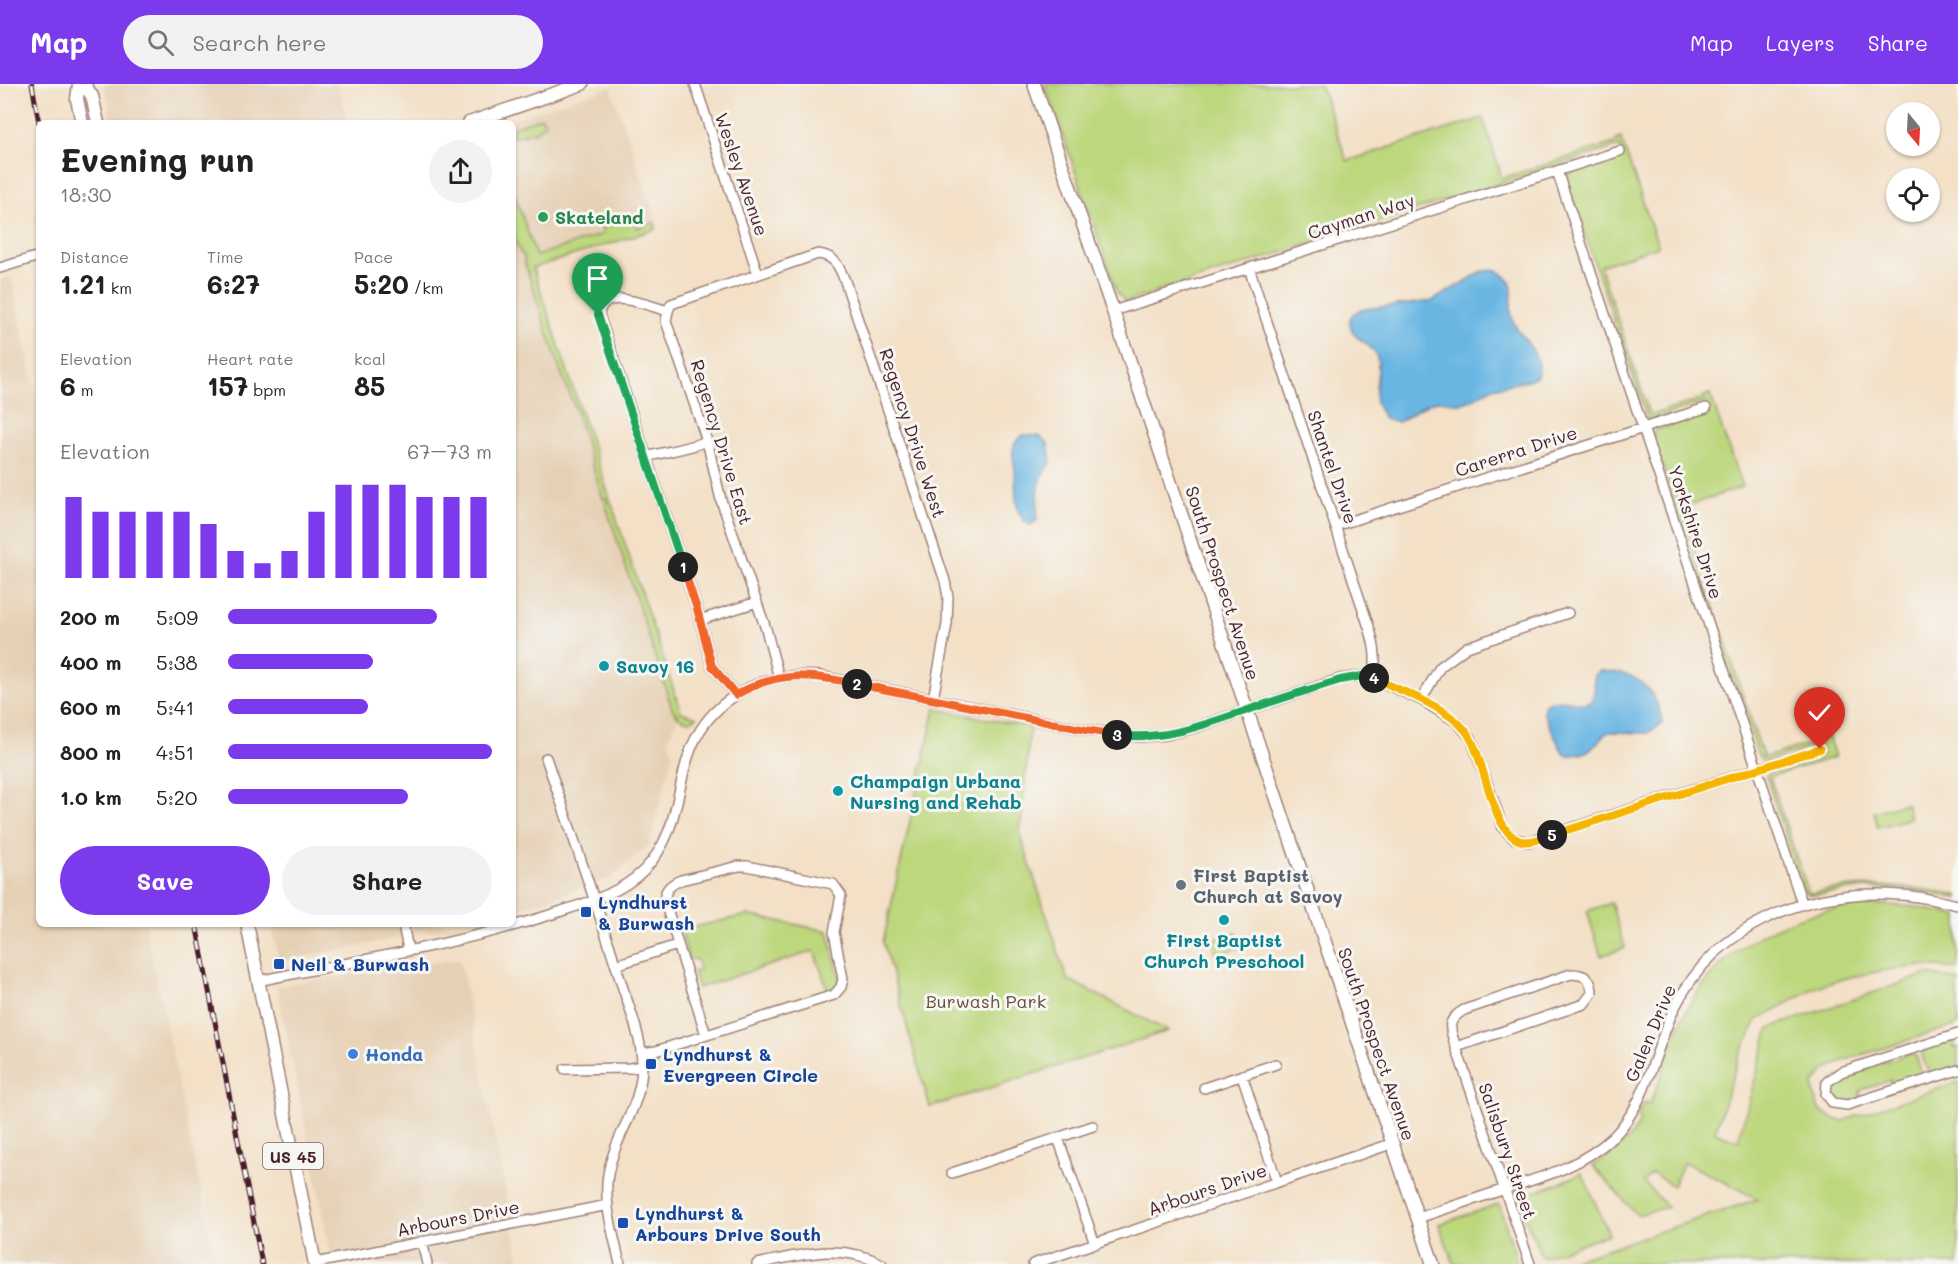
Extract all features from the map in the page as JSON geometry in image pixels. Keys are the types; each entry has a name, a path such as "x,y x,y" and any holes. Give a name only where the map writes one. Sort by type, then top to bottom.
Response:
{"main road":[{"path":"79,84 77,99 81,120"},
{"path":"84,84 92,96 97,120"},
{"path":"477,120 582,84"},
{"name":"South Prospect Avenue","path":"1034,84 1113,311 1433,1264"},
{"name":"US 45","path":"249,927 315,1263"}],"street":[{"name":"Wesley Avenue","path":"695,84 758,274"},
{"name":"Cayman Way","path":"1113,311 1620,151"},
{"name":"Yorkshire Drive","path":"1557,171 1802,903"},
{"name":"Regency Drive West","path":"758,274 818,254 833,258 845,281 945,581 948,597 947,624 933,699"},
{"path":"0,268 36,257"},
{"name":"Shantel Drive","path":"1249,268 1375,647 1376,664 1373,678"},
{"path":"736,695 712,666 700,620 598,315 605,301 615,298 668,311 672,304 758,274"},
{"name":"Regency Drive East","path":"668,311 666,321 707,441 721,500 757,602 778,678"},
{"name":"Carerra Drive","path":"1335,526 1706,408"},
{"path":"646,457 692,447 707,441"},
{"path":"700,620 757,602"},
{"path":"1421,700 1440,667 1467,648 1568,613"},
{"path":"516,924 594,900 631,881 644,870 660,850 672,820 685,762 695,739 714,712 736,695 766,681 791,675 819,676 1086,730 1139,737 1180,732 1340,680 1362,676 1373,678 1421,700 1464,729 1475,748 1503,828 1513,838 1520,841 1532,841 1820,749"},
{"path":"546,758 616,965 642,1053 640,1089 635,1106 616,1144 607,1177 608,1205 620,1264"},
{"path":"642,1053 656,1051 834,995 843,980 834,932 841,895 832,884 747,866 681,880 673,884 664,897 706,1035"},
{"name":"Galen Drive","path":"1418,1218 1574,1165 1615,1135 1639,1100 1675,1007 1694,977 1718,951 1765,919 1802,903 1849,895 1915,897 1958,905"},
{"path":"404,927 408,950"},
{"path":"258,981 508,927"},
{"path":"616,965 677,945"},
{"name":"Salisbury Street","path":"1456,1047 1584,1004 1592,993 1589,980 1579,974 1571,974 1464,1010 1456,1015 1450,1024 1456,1047 1530,1264"},
{"path":"1958,1034 1840,1072 1827,1082 1826,1094 1833,1103 1847,1105 1958,1070"},
{"path":"1204,1088 1276,1064"},
{"path":"565,1068 642,1066"},
{"path":"1242,1075 1277,1182"},
{"path":"952,1173 1093,1126"},
{"path":"1058,1138 1095,1244"},
{"name":"Arbours Drive","path":"1033,1264 1391,1144"},
{"name":"Arbours Drive","path":"315,1263 608,1205"},
{"path":"422,1241 427,1264"},
{"path":"757,1264 831,1251 844,1251 873,1259 882,1264"},
{"path":"811,1254 814,1264"}],"shaded area":[{"path":"104,84 337,84 348,120 111,120"},
{"path":"611,87 659,227 533,268 681,713 668,739 673,753 649,844 610,879 516,910 516,120 509,120"},
{"path":"11,276 36,395 36,927 146,927 216,1264 0,1264 0,280"},
{"path":"272,927 453,927 279,962"},
{"path":"460,959 520,1264 333,1264 277,986"}],"green space":[{"path":"1045,84 1320,84 1347,161 1483,118 1502,178 1617,142 1616,140 1621,138 1658,246 1600,266 1649,413 1652,415 1710,394 1742,487 1681,508 1763,756 1819,741 1819,738 1828,735 1835,757 1770,778 1808,891 1811,893 1848,887 1884,886 1958,895 1958,898 1912,890 1866,888 1812,895 1806,893 1802,888 1766,776 1771,771 1823,754 1820,745 1768,761 1763,761 1758,755 1653,437 1653,432 1656,430 1709,413 1705,402 1654,419 1647,418 1567,182 1567,177 1571,173 1622,156 1619,146 1125,302 1117,292"},
{"path":"542,117 545,124 536,131 516,136 516,126"},
{"path":"516,199 536,256 603,234 601,228 634,218 638,228 654,223 656,229 533,268 681,712 697,717 690,721 679,718 672,708 605,503 607,501 606,498 603,499 578,413 560,370 524,255 521,254 516,243"},
{"name":"Burwash Park","path":"935,709 1030,727 1020,834 1067,979 1168,1031 930,1107 883,942"},
{"path":"1906,803 1910,818 1878,827 1874,812"},
{"path":"1611,903 1625,948 1601,956 1587,911"},
{"path":"1888,905 1915,907 1958,916 1958,969 1924,966 1892,969 1846,978 1814,988 1757,1020 1738,1059 1715,1132 1738,1141 1769,1028 1928,974 1958,980 1958,1025 1845,1060 1825,1070 1813,1085 1815,1100 1820,1110 1842,1121 1958,1082 1958,1264 1561,1264 1758,1199 1684,1162 1673,1186 1652,1173 1643,1182 1668,1207 1637,1215 1593,1166 1620,1146 1637,1128 1641,1120 1637,1116 1645,1102 1649,1104 1652,1099 1674,1036 1689,1006 1720,966 1760,936 1807,916 1847,907"},
{"path":"747,915 828,931 840,979 837,987 828,990 814,951 698,988 693,972 699,971 697,959 689,960 681,930"},
{"path":"1237,932 1242,946 1217,955 1212,940"},
{"path":"1954,1039 1953,1048 1958,1047 1958,1068 1935,1075 1928,1072 1922,1055 1925,1048"},
{"path":"1910,1053 1916,1056 1922,1074 1918,1081 1890,1090 1891,1080 1861,1090 1859,1100 1854,1101 1840,1100 1834,1095 1831,1086 1837,1078"},
{"path":"1582,1173 1609,1234 1542,1257 1516,1198"},
{"path":"1499,1204 1518,1264 1454,1264 1439,1224"}],"water":[{"path":"1497,270 1510,282 1513,321 1534,353 1537,360 1537,376 1494,388 1463,403 1431,402 1399,422 1384,419 1376,402 1378,360 1370,346 1357,337 1351,329 1352,315 1365,309 1432,301 1483,271"},
{"path":"1023,435 1039,436 1048,443 1051,463 1040,482 1037,520 1030,525 1020,515 1016,500 1013,452 1015,443"},
{"path":"1600,671 1628,675 1642,683 1658,706 1662,724 1648,733 1608,732 1586,752 1566,755 1543,712 1545,704 1564,700 1587,703 1592,699 1594,691 1594,675"}],"railway":[{"path":"32,84 38,120"},
{"path":"197,927 262,1264"}],"place":[{"name":"Skateland","path":"543,217"},
{"name":"Savoy 16","path":"604,666"},
{"name":"Champaign Urbana Nursing and Rehab","path":"838,791"},
{"name":"First Baptist Church at Savoy","path":"1181,885"},
{"name":"Lyndhurst & Burwash","path":"586,912"},
{"name":"First Baptist Church Preschool","path":"1224,920"},
{"name":"Neil & Burwash","path":"279,964"},
{"name":"Honda","path":"353,1054"},
{"name":"Lyndhurst & Evergreen Circle","path":"651,1064"},
{"name":"Lyndhurst & Arbours Drive South","path":"623,1223"}],"route":[{"path":"598,315 697,609 712,666 736,695 766,681 791,675 819,676 1086,730 1153,737 1194,728 1340,680 1362,676 1373,678 1421,700 1464,729 1475,748 1503,828 1513,838 1528,842 1820,749"}]}
